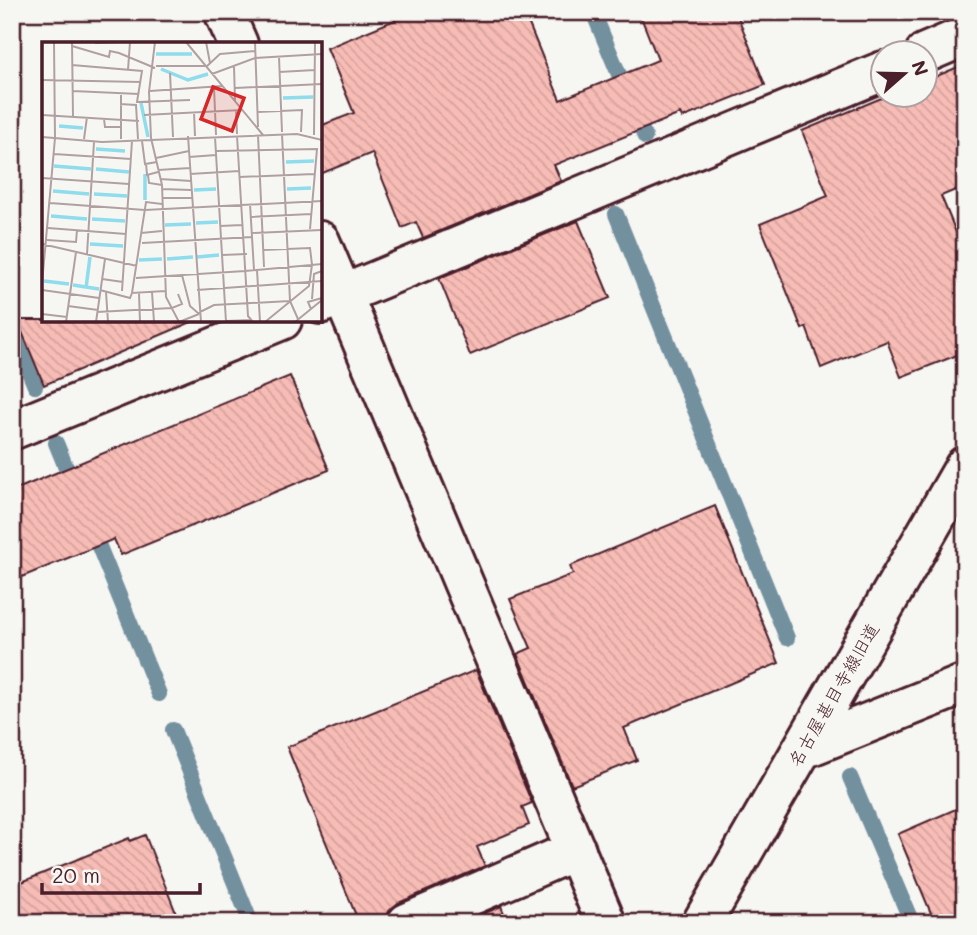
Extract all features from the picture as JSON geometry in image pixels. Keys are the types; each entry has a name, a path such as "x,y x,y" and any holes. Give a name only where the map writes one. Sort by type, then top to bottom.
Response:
{"street":[{"path":"225,12 237,42"},
{"path":"939,47 965,36"},
{"path":"332,300 869,77"},
{"path":"322,251 332,300 606,923"},
{"path":"12,430 277,322"},
{"name":"名古屋甚目寺線旧道","path":"702,923 965,466"},
{"path":"803,749 965,684"},
{"path":"407,923 576,850"}],"building":[{"path":"414,12 524,12 560,100 658,60 639,12 736,12 765,85 682,118 680,114 554,165 561,181 423,238 416,222 402,228 372,153 322,173 322,125 354,113 327,48"},
{"path":"965,64 965,186 941,196 965,254 965,352 901,377 887,341 821,368 806,327 802,329 760,224 828,196 802,131 869,103 869,108 939,108 939,75"},
{"path":"578,221 610,298 470,355 439,278"},
{"path":"17,320 191,322 44,385"},
{"path":"290,376 329,470 121,555 114,539 12,581 12,491"},
{"path":"715,506 779,663 624,728 637,760 572,786 517,654 531,648 510,599 573,574 570,566"},
{"path":"476,670 532,803 522,807 529,825 477,847 485,866 398,903 389,911 386,923 359,923 287,747"},
{"path":"965,805 965,923 935,923 898,834"},
{"path":"145,835 180,923 12,923 12,886 129,838 130,841"},
{"path":"501,906 508,923 463,923"}],"waterway":[{"path":"593,12 645,137"},
{"path":"616,214 787,638"},
{"path":"12,331 35,386"},
{"path":"56,443 74,487"},
{"path":"91,527 159,694"},
{"path":"173,730 251,923"},
{"path":"850,777 912,923"}]}
